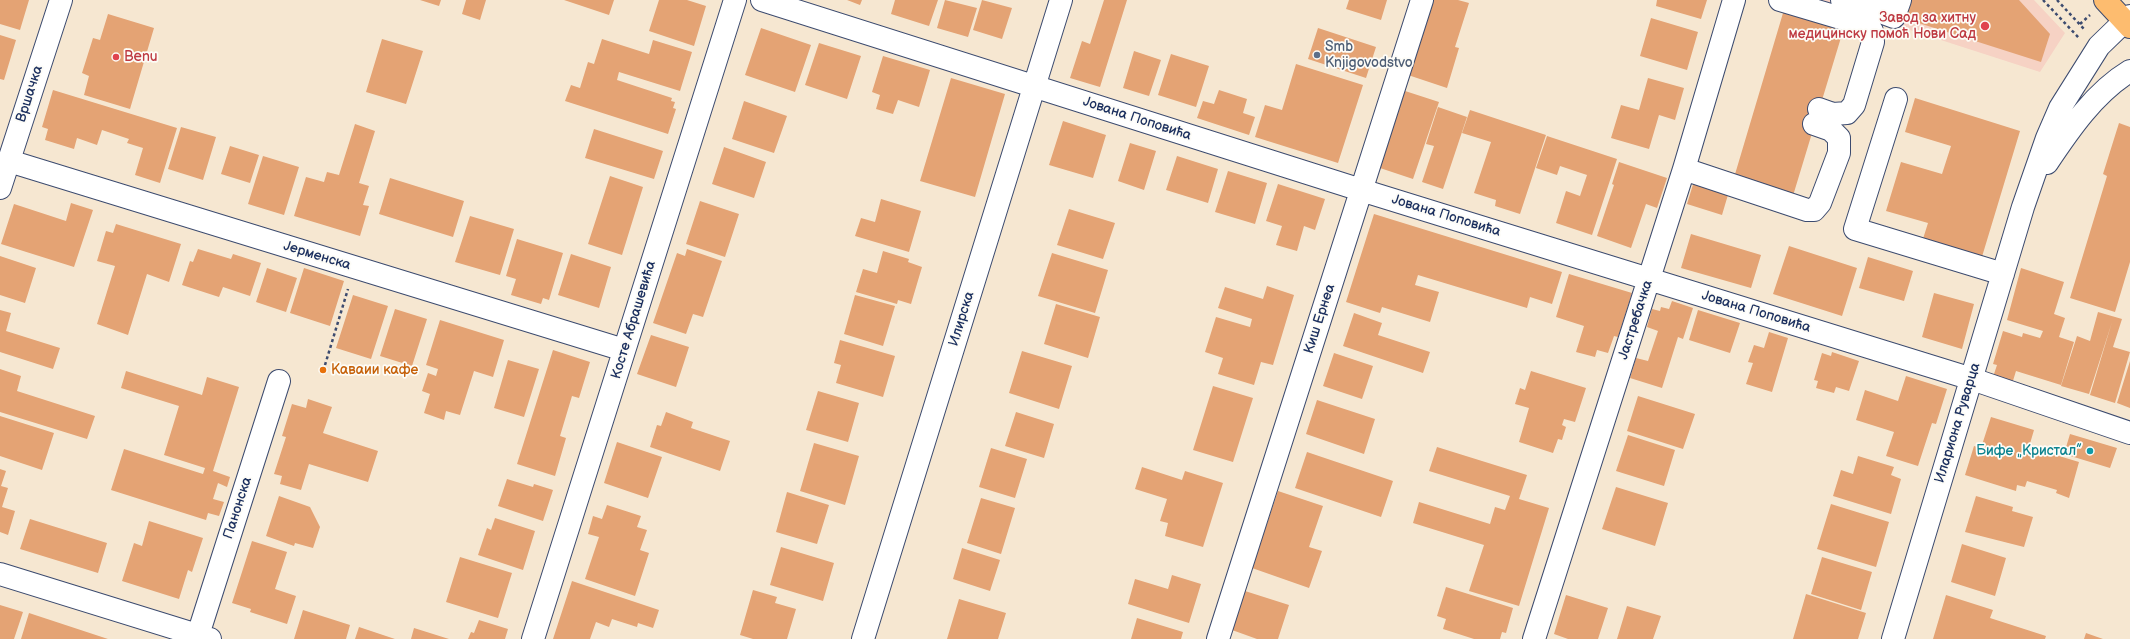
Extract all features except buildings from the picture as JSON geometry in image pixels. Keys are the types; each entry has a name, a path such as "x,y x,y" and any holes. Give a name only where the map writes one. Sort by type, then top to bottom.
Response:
{"main road":[{"path":"2105,0 2128,22"}],"street":[{"name":"Вршачка","path":"0,188 61,0"},
{"name":"Косте Абрашевића","path":"533,639 734,0"},
{"name":"Јована Поповића","path":"762,0 1361,190 1650,278 1972,379 2130,433"},
{"name":"Илирска","path":"863,639 1033,86 1061,0"},
{"name":"Киш Ернеа","path":"1218,639 1422,0"},
{"name":"Јастребачка","path":"1534,639 1650,278 1734,0"},
{"path":"1684,169 1807,210 1814,210 1820,203 1839,153 1839,138 1817,117 1847,113 1854,105 1873,42 1872,31 1864,25 1780,0"},
{"path":"1842,0 1880,6 1894,17 1900,0"},
{"name":"Илариона Руварца","path":"1893,639 2023,206 2047,138 2060,108 2099,46 2128,22"},
{"name":"Илариона Руварца","path":"2023,206 2040,175 2065,136 2098,97 2130,71"},
{"path":"1896,99 1856,229 2003,274"},
{"name":"Јерменска","path":"9,161 624,350"},
{"name":"Панонска","path":"0,574 204,637 279,381"}],"path":[{"path":"325,365 355,268"}],"shaded area":[{"name":"Завод за хитну медицинску помоћ Нови Сад","path":"1817,0 2034,0 2065,33 2040,72"}],"place":[{"name":"Завод за хитну медицинску помоћ Нови Сад","path":"1985,26"},
{"name":"Smb Knjigovodstvo","path":"1317,55"},
{"name":"Benu","path":"116,57"},
{"name":"Каваии кафе","path":"323,370"},
{"name":"Бифе „Кристал”","path":"2090,451"}]}
